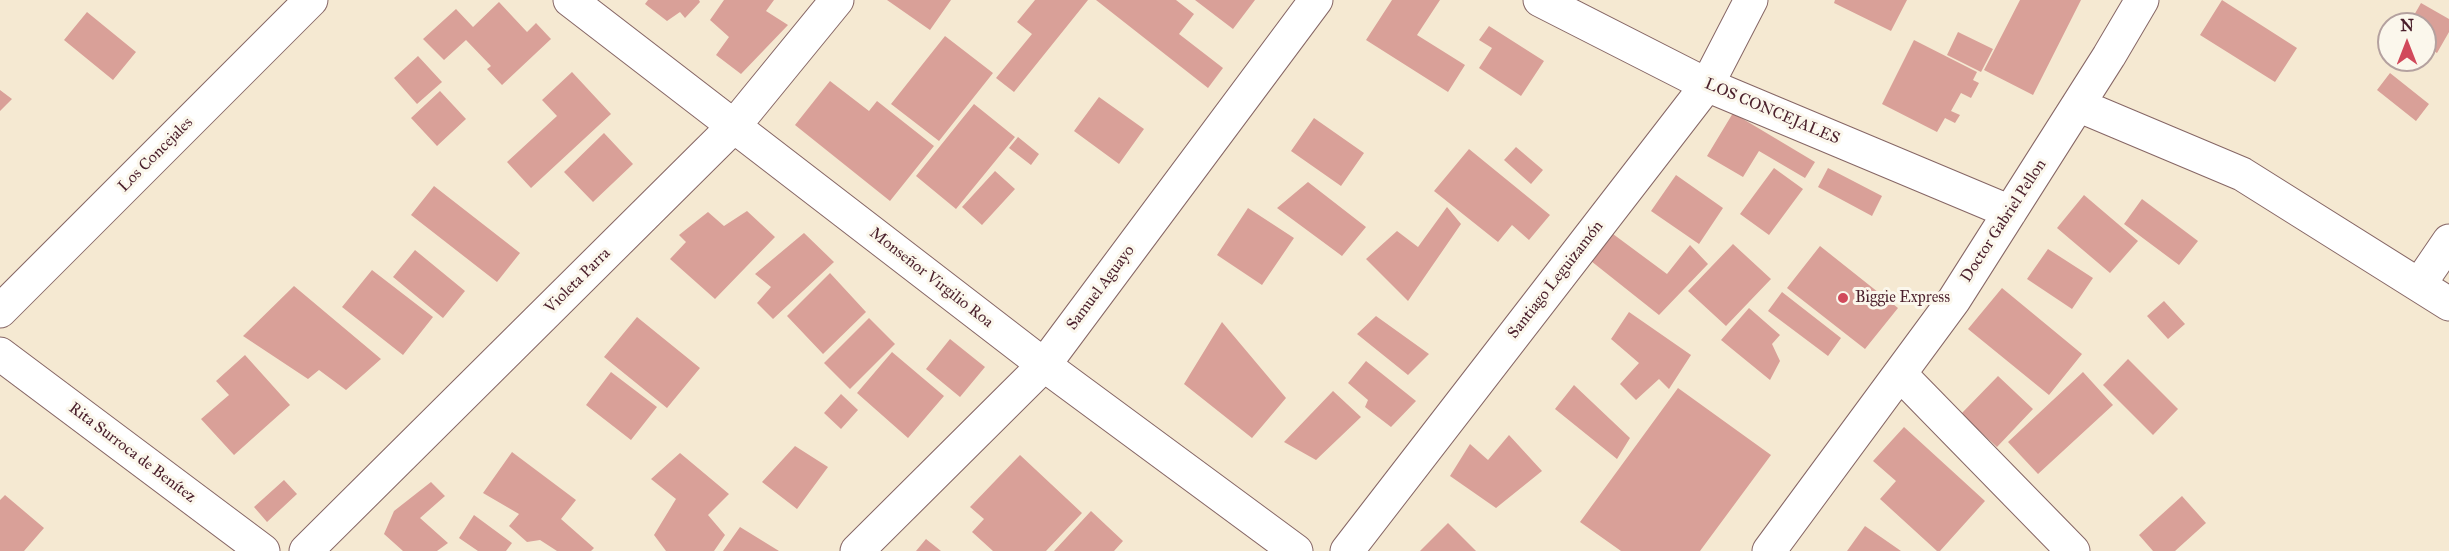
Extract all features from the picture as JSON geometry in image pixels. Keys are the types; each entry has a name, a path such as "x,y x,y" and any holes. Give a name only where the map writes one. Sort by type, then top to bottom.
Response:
{"street":[{"name":"Los Concejales","path":"0,311 311,0"},
{"name":"Monseñor Virgilio Roa","path":"570,0 1044,365 1296,551"},
{"name":"Violeta Parra","path":"306,551 734,126 837,0"},
{"name":"Samuel Aguayo","path":"857,551 1044,365 1317,0"},
{"name":"LOS CONCEJALES","path":"1540,0 1707,85 2010,212"},
{"name":"Santiago Leguizamón","path":"1347,551 1707,85 1751,0"},
{"name":"Doctor Gabriel Pellon","path":"1769,551 1954,300 2142,0"},
{"path":"2078,105 2242,174 2449,304"},
{"path":"2419,285 2449,241"},
{"name":"Rita Surroca de Benítez","path":"0,354 263,551"},
{"path":"1900,374 2073,551"}],"building":[{"path":"648,0 699,0 700,2 685,18 680,12 667,21 645,4"},
{"path":"724,0 774,0 766,11 788,25 741,74 716,55 729,37 710,20"},
{"path":"887,0 951,0 930,30"},
{"path":"1035,0 1088,0 1014,92 996,78 1032,34 1017,22"},
{"path":"1096,0 1176,0 1194,14 1179,34 1223,68 1208,88"},
{"path":"1195,0 1255,0 1233,29"},
{"path":"1392,0 1440,0 1417,35 1465,65 1448,92 1366,40"},
{"path":"1835,0 1907,0 1891,31 1834,3"},
{"path":"2020,0 2081,0 2033,95 1984,70"},
{"path":"2222,0 2297,48 2275,82 2200,35"},
{"path":"499,2 527,32 536,23 551,39 502,85 487,69 491,66 466,40 444,60 423,39 456,9 473,27"},
{"path":"2421,3 2437,12 2416,12"},
{"path":"87,12 136,52 113,80 64,40"},
{"path":"2437,12 2449,19 2449,32 2437,53"},
{"path":"1489,26 1544,61 1521,96 1479,68 1492,48 1479,40"},
{"path":"1958,32 1993,49 1981,72 1947,55"},
{"path":"945,36 993,73 939,141 891,104"},
{"path":"1914,40 1977,72 1973,80 1979,83 1971,98 1961,93 1951,111 1960,115 1955,123 1945,118 1937,132 1882,104"},
{"path":"418,56 442,82 417,104 394,78"},
{"path":"572,72 611,114 531,188 507,162 557,116 542,100"},
{"path":"2390,73 2429,104 2416,121 2377,90"},
{"path":"830,81 869,111 877,101 934,146 890,201 795,125"},
{"path":"0,90 12,99 0,111"},
{"path":"440,91 466,119 437,146 411,118"},
{"path":"1099,97 1144,129 1119,164 1074,131"},
{"path":"974,104 1015,137 956,209 916,176"},
{"path":"1733,113 1815,162 1805,178 1759,151 1743,177 1707,156"},
{"path":"1314,118 1364,153 1341,186 1291,151"},
{"path":"604,133 633,164 593,202 564,172"},
{"path":"1018,137 1039,154 1031,165 1009,148"},
{"path":"1516,147 1543,170 1531,184 1504,160"},
{"path":"1469,149 1550,215 1529,240 1512,225 1498,242 1434,191"},
{"path":"1774,168 1803,189 1769,235 1740,214"},
{"path":"1828,168 1882,196 1872,216 1818,187"},
{"path":"995,171 1015,189 982,225 962,207"},
{"path":"1676,175 1723,208 1699,244 1651,211"},
{"path":"1308,182 1366,227 1342,256 1277,208"},
{"path":"434,186 520,253 497,282 411,215"},
{"path":"2084,195 2138,241 2110,273 2057,228"},
{"path":"2142,199 2198,241 2179,265 2124,224"},
{"path":"1447,207 1461,224 1408,301 1366,259 1397,231 1418,247"},
{"path":"1248,208 1294,238 1262,285 1217,255"},
{"path":"747,211 775,237 715,299 670,259 686,242 679,235 708,212 724,226"},
{"path":"804,233 834,262 773,319 757,303 771,287 755,274"},
{"path":"1613,234 1667,274 1690,245 1708,264 1659,315 1591,261"},
{"path":"1733,244 1771,279 1726,326 1688,291"},
{"name":"Biggie Express","path":"1820,246 1898,308 1865,349 1787,288"},
{"path":"2048,249 2093,278 2072,309 2027,279"},
{"path":"415,250 465,291 443,318 393,277"},
{"path":"372,270 433,317 403,355 342,307"},
{"path":"830,273 866,312 823,354 787,316"},
{"path":"294,286 381,359 346,390 319,370 308,379 243,336"},
{"path":"2002,288 2082,354 2049,395 1968,329"},
{"path":"1782,292 1841,338 1828,356 1768,311"},
{"path":"2164,301 2185,324 2168,339 2147,316"},
{"path":"1749,308 1780,335 1772,344 1780,361 1770,380 1721,340"},
{"path":"1629,312 1691,355 1669,389 1659,379 1636,400 1620,384 1639,363 1611,339"},
{"path":"1376,316 1429,354 1408,375 1357,334"},
{"path":"637,317 700,368 667,408 604,357"},
{"path":"869,318 895,344 850,389 824,363"},
{"path":"1222,322 1286,398 1252,438 1184,384"},
{"path":"950,339 985,367 960,397 926,369"},
{"path":"892,352 944,396 908,438 857,393"},
{"path":"245,355 290,405 234,455 201,419 229,395 216,381"},
{"path":"2128,359 2178,409 2153,435 2103,385"},
{"path":"1366,361 1416,401 1391,427 1365,407 1368,400 1348,383"},
{"path":"611,372 657,407 631,440 586,405"},
{"path":"2083,372 2113,405 2038,474 2008,442"},
{"path":"1998,376 2033,409 1997,447 1961,414"},
{"path":"1574,385 1630,438 1617,459 1555,409"},
{"path":"1678,388 1771,455 1700,551 1621,551 1580,522"},
{"path":"1333,391 1361,417 1316,460 1284,442"},
{"path":"841,394 858,410 841,429 824,413"},
{"path":"1904,427 1985,501 1940,551 1937,551 1880,499 1896,481 1873,461"},
{"path":"1509,435 1542,471 1496,508 1450,476 1470,444 1488,460"},
{"path":"795,446 828,467 797,509 762,482"},
{"path":"512,452 576,500 561,519 594,548 591,551 557,551 540,540 527,542 509,526 519,514 483,493"},
{"path":"680,453 729,494 708,515 725,535 714,551 666,551 654,535 676,499 651,479"},
{"path":"1020,455 1082,513 1046,551 993,551 972,532 984,519 970,507"},
{"path":"284,480 297,494 267,522 254,507"},
{"path":"431,482 445,496 420,518 448,543 437,551 403,551 384,534 394,511"},
{"path":"5,495 44,528 24,551 0,551 0,500"},
{"path":"2182,496 2206,523 2175,551 2153,551 2139,535"},
{"path":"1091,511 1123,541 1114,551 1054,551"},
{"path":"474,515 512,543 506,551 478,551 459,538"},
{"path":"1448,523 1476,551 1420,551"},
{"path":"1865,526 1901,551 1847,551"},
{"path":"740,527 779,551 723,551"},
{"path":"926,539 941,551 916,551"}],"place":[{"name":"Biggie Express","path":"1843,298"}]}
